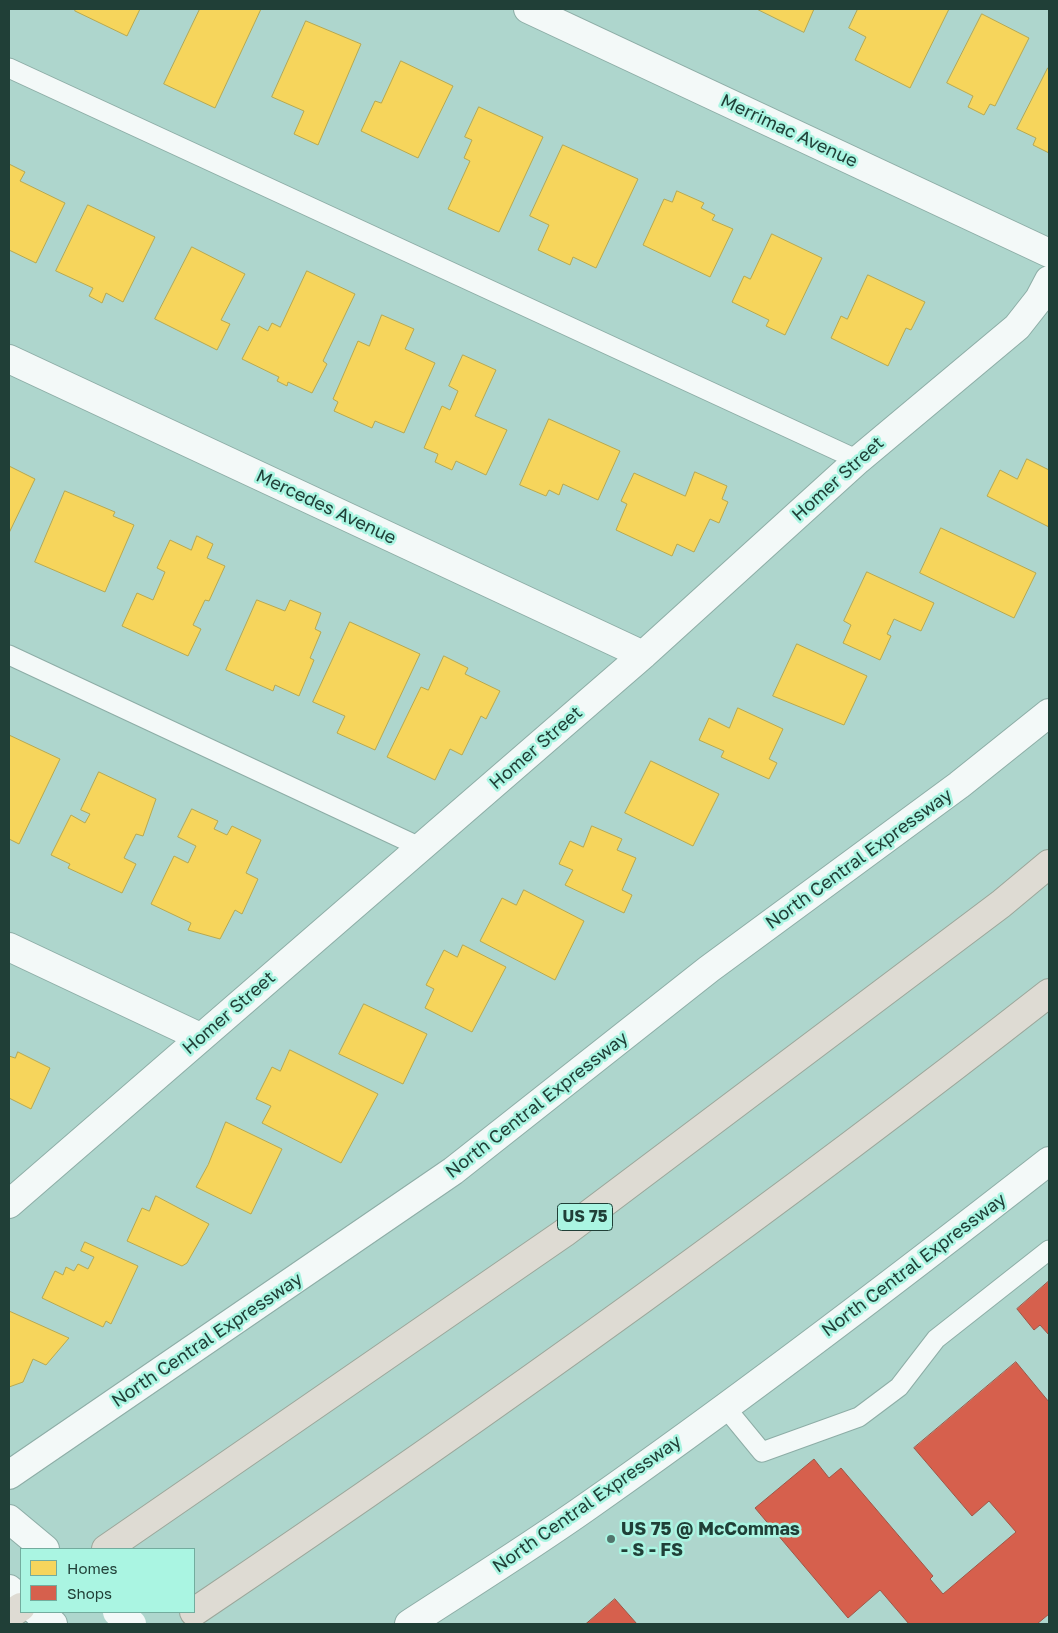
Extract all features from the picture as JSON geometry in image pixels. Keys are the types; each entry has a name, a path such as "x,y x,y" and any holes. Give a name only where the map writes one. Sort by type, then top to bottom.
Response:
{"highway":[{"name":"US 75","path":"107,1548 564,1233 1001,904 1049,864"},
{"path":"195,1611 426,1454 640,1302 861,1138 1049,993"},
{"path":"9,1615 20,1608"},
{"path":"175,1624 192,1613"}],"street":[{"name":"Merrimac Avenue","path":"528,9 1049,253"},
{"name":"Homer Street","path":"9,1204 643,655 858,460 1017,327 1039,299 1049,280"},
{"name":"Mercedes Avenue","path":"9,359 643,655"},
{"name":"North Central Expressway","path":"9,1475 453,1171 709,969 959,785 1049,713"},
{"path":"9,947 200,1038"},
{"name":"North Central Expressway","path":"423,1620 587,1507 725,1407 957,1233 1049,1161"},
{"path":"12,1521 44,1548"},
{"path":"9,1589 20,1598"},
{"path":"38,1613 52,1624"},
{"path":"118,1613 132,1624"}],"lane":[{"path":"9,68 858,460"},
{"path":"9,655 422,848"},
{"path":"725,1407 762,1452 859,1417 899,1387 936,1340 1049,1250"}],"building: Homes":[{"path":"76,9 140,9 127,36 75,11"},
{"path":"200,9 261,9 215,108 164,84"},
{"path":"757,9 814,9 804,32"},
{"path":"858,9 949,9 910,88 855,60 866,37 849,28"},
{"path":"982,14 1029,38 995,106 990,104 984,115 968,107 973,96 947,83"},
{"path":"306,21 361,44 318,145 294,134 304,111 272,97"},
{"path":"401,61 453,86 418,158 361,131 375,101 381,103"},
{"path":"1048,68 1049,153 1033,145 1036,138 1017,129"},
{"path":"479,107 543,137 499,232 448,209 470,161 464,158 472,140 465,137"},
{"path":"563,145 638,179 596,268 573,257 570,265 538,250 549,225 530,216"},
{"path":"9,164 25,172 20,181 65,203 36,263 9,250"},
{"path":"677,191 704,203 701,208 715,215 712,220 733,229 710,277 643,245 664,199 672,202"},
{"path":"88,205 155,237 123,302 106,293 102,303 89,296 93,288 56,271"},
{"path":"772,234 822,258 785,335 766,326 769,320 732,302 744,276 750,279"},
{"path":"192,247 245,274 221,320 230,324 217,350 155,319"},
{"path":"307,271 355,294 323,361 327,364 312,393 288,382 287,386 277,381 279,377 242,359 259,326 268,331 272,323 280,327"},
{"path":"868,275 925,302 911,330 906,328 888,366 831,338 841,316 847,319"},
{"path":"382,315 414,329 405,349 435,363 404,433 375,421 372,428 334,411 338,402 333,399 358,341 369,346"},
{"path":"463,355 496,370 475,416 507,430 486,475 456,461 452,470 435,462 438,454 424,448 442,406 450,410 458,391 449,386"},
{"path":"549,419 620,451 598,500 563,484 559,495 549,490 546,496 520,485"},
{"path":"1027,459 1049,470 1049,527 987,496 1000,470 1017,479"},
{"path":"9,466 35,479 9,533"},
{"path":"695,472 727,486 722,499 728,502 719,523 710,519 694,552 677,544 672,556 616,530 627,504 621,501 634,473 685,496"},
{"path":"65,491 115,512 113,516 134,525 105,592 35,562"},
{"path":"941,528 1036,573 1014,618 920,573"},
{"path":"197,536 213,544 207,558 225,566 209,601 205,600 193,625 201,629 188,656 122,626 137,593 153,600 165,572 157,568 170,540 191,550"},
{"path":"867,572 934,603 921,631 894,619 887,634 891,636 880,660 843,643 851,625 844,621"},
{"path":"257,600 285,611 290,600 321,613 315,629 321,632 310,658 314,660 299,696 275,685 273,691 226,670"},
{"path":"350,622 420,654 375,750 337,733 345,716 313,702"},
{"path":"797,644 867,676 844,725 773,696"},
{"path":"444,656 468,668 465,674 500,691 486,719 481,716 462,755 450,749 435,780 387,757 421,687 428,690"},
{"path":"738,708 783,729 769,759 777,763 769,779 721,757 724,751 699,740 709,718 729,728"},
{"path":"9,735 60,759 19,844 9,839"},
{"path":"651,761 719,794 693,846 625,813"},
{"path":"99,772 156,799 143,836 136,834 124,858 136,864 122,893 68,868 70,864 51,855 71,815 85,823 90,814 81,810"},
{"path":"192,809 218,821 214,829 227,835 232,826 261,840 246,873 258,879 242,914 235,910 220,939 188,930 191,923 151,904 174,856 188,863 196,846 178,837"},
{"path":"592,826 622,839 617,850 636,858 622,890 632,895 624,913 565,885 573,870 559,864 570,841 583,847"},
{"path":"524,890 584,921 555,980 480,941 502,898 516,905"},
{"path":"463,945 506,967 472,1032 425,1008 434,989 426,985 444,950 457,957"},
{"path":"364,1004 427,1034 403,1084 339,1054"},
{"path":"290,1050 378,1094 341,1163 262,1123 271,1106 256,1099 272,1067 280,1071"},
{"path":"18,1052 50,1068 31,1109 9,1098 9,1056 15,1058"},
{"path":"226,1122 282,1149 251,1214 196,1187 208,1165"},
{"path":"156,1196 209,1224 187,1263 182,1266 127,1241 142,1208 149,1211"},
{"path":"85,1242 138,1266 111,1324 106,1321 103,1327 42,1298 55,1271 63,1275 66,1267 74,1271 78,1264 88,1269 94,1257 81,1251"},
{"path":"9,1311 69,1338 46,1365 33,1359 23,1382 9,1387"}],"building: Shops":[{"path":"1049,1281 1049,1335 1040,1325 1034,1330 1017,1309"},
{"path":"1016,1362 1049,1402 1049,1614 1037,1624 909,1624 880,1590 848,1618 755,1508 814,1459 829,1478 841,1468 933,1576 930,1579 943,1594 1016,1532 989,1501 972,1516 914,1448"},
{"path":"615,1599 637,1624 586,1624"}],"place":[{"name":"US 75 @ McCommas - S - FS","path":"611,1539"}]}
